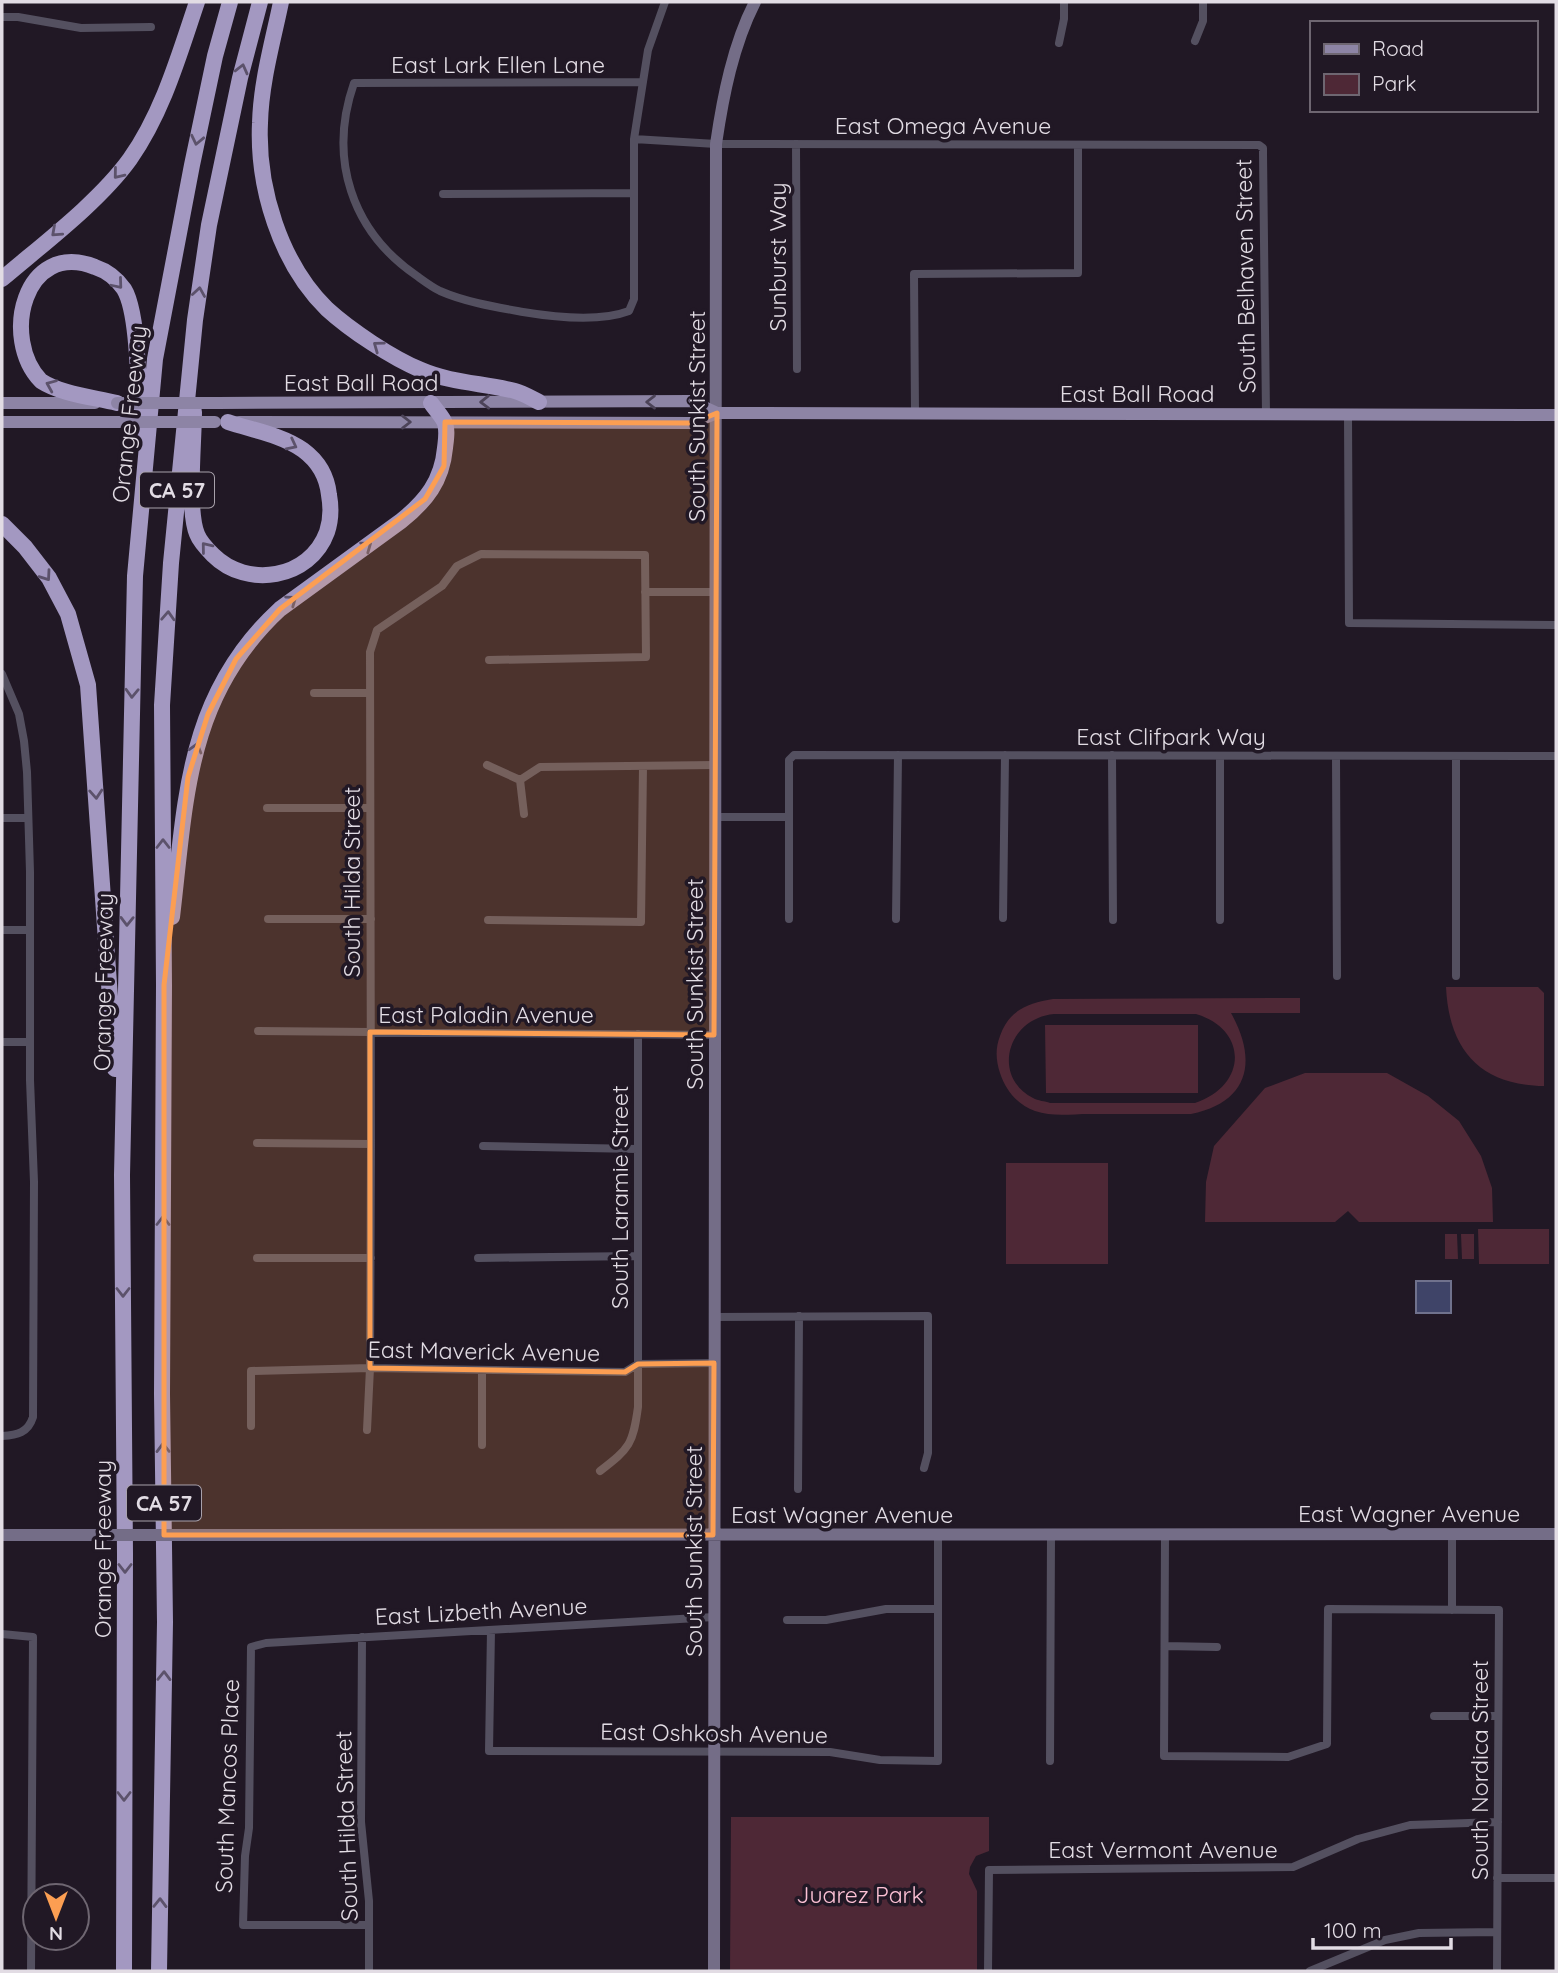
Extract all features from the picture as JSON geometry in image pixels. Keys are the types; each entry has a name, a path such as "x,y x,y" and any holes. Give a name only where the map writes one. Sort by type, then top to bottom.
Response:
{"highway":[{"path":"2,279 111,183 131,157 163,100 197,2"},
{"name":"Orange Freeway","path":"124,1971 122,1175 135,576 155,359 191,165 230,2"},
{"name":"CA 57","path":"159,1971 165,1622 163,705 171,563 195,320 212,212 240,78 260,2"},
{"path":"281,2 266,75 260,122 260,167 278,229 308,285 337,316 386,353 421,371 466,383 516,391 539,402"},
{"path":"117,403 52,387 31,373 18,354 11,332 17,297 24,285 44,270 68,262 89,264 109,274 124,290 129,300 139,387 135,576"},
{"path":"195,320 192,515 197,534 204,546 230,569 258,576 285,572 313,555 327,533 330,504 323,471 314,459 284,440 222,422"},
{"path":"164,985 188,777 197,745 220,687 236,659 280,609 401,522 425,499 444,466 447,434 445,422 430,403"},
{"path":"2,524 49,578 68,614 88,685 122,1175"}],"main road":[{"name":"East Ball Road","path":"2,403 691,401 717,413"},
{"name":"East Ball Road","path":"2,422 693,423 717,413 1556,415"}],"street":[{"path":"443,194 634,193 634,139 648,50 665,2"},
{"name":"South Sunkist Street","path":"714,1971 716,144 728,81 745,22 755,2"},
{"path":"1059,43 1064,2"},
{"path":"1195,41 1202,20 1203,2"},
{"path":"2,17 18,17 81,28 151,27"},
{"name":"East Lark Ellen Lane","path":"634,193 634,299 629,311 616,316 546,316 491,306 438,290 400,265 374,236 355,204 345,175 342,143 345,108 354,83 643,82"},
{"name":"East Omega Avenue","path":"634,139 716,144 1253,145"},
{"name":"Sunburst Way","path":"796,144 797,369"},
{"path":"915,413 914,274 1078,273 1078,145"},
{"name":"South Belhaven Street","path":"1253,145 1263,148 1266,414"},
{"path":"1348,415 1349,623 1556,625"},
{"name":"South Hilda Street","path":"367,1430 371,1258 370,652 377,630 442,586 457,566 481,554 645,555 645,592"},
{"path":"489,660 646,657 645,592 716,592"},
{"path":"2,674 16,707 24,741 28,818 34,1192 34,1413 28,1429 17,1435 2,1436"},
{"path":"314,693 370,693"},
{"name":"East Clifpark Way","path":"788,817 789,760 794,755 1556,756"},
{"path":"897,919 898,755"},
{"path":"1003,918 1005,755"},
{"path":"1112,755 1113,919"},
{"path":"1220,756 1220,920"},
{"path":"1336,756 1336,976"},
{"path":"1456,756 1456,976"},
{"path":"487,765 520,780"},
{"path":"520,780 540,767 715,765"},
{"path":"488,920 641,922 643,767"},
{"path":"520,780 524,814"},
{"path":"267,808 370,808"},
{"path":"715,817 788,817 789,919"},
{"path":"2,818 28,818"},
{"path":"268,919 371,919"},
{"path":"2,930 30,930"},
{"name":"East Paladin Avenue","path":"258,1031 715,1035"},
{"name":"South Laramie Street","path":"600,1471 622,1454 634,1438 638,1407 638,1034"},
{"path":"2,1042 30,1042"},
{"path":"257,1143 371,1144"},
{"path":"483,1146 638,1149"},
{"path":"478,1258 638,1256"},
{"path":"257,1258 371,1258"},
{"path":"714,1317 928,1316 928,1453 924,1468"},
{"path":"797,1489 799,1317"},
{"name":"East Maverick Avenue","path":"251,1426 251,1371 370,1368 625,1372 638,1364 714,1363"},
{"path":"482,1370 482,1445"},
{"path":"1165,1535 1164,1756 1288,1757 1327,1744 1328,1609 1451,1610 1451,1534"},
{"name":"East Wagner Avenue","path":"2,1535 1556,1534"},
{"path":"787,1620 826,1620 886,1609 938,1609 939,1535"},
{"path":"1050,1761 1051,1535"},
{"name":"East Oshkosh Avenue","path":"491,1630 489,1751 830,1752 880,1760 937,1761 938,1609"},
{"name":"South Nordica Street","path":"1451,1610 1499,1610 1497,1971"},
{"name":"East Lizbeth Avenue","path":"251,1647 266,1643 714,1617"},
{"path":"2,1634 33,1637 31,1971"},
{"name":"South Hilda Street","path":"362,1637 361,1822 368,1877 369,1971"},
{"path":"1164,1646 1217,1647"},
{"name":"South Mancos Place","path":"251,1647 250,1805 243,1925 369,1925"},
{"path":"1434,1716 1498,1716"},
{"name":"East Vermont Avenue","path":"988,1971 989,1870 1293,1867 1359,1839 1410,1825 1498,1822"},
{"path":"1497,1878 1556,1878"},
{"path":"1310,1971 1385,1940 1419,1933 1497,1932"}],"highlighted area":[{"path":"717,413 714,1035 370,1032 370,1368 625,1372 638,1364 714,1363 713,1535 164,1535 164,985 188,777 208,714 236,659 280,609 425,499 444,466 445,422 693,423"}],"green space":[{"path":"1446,987 1538,987 1544,993 1544,1086 1502,1079 1472,1060 1461,1046 1454,1029 1448,1009"},
{"path":"1300,998 1300,1013 1231,1013 1244,1047 1246,1063 1243,1077 1226,1100 1210,1108 1191,1114 1055,1115 1035,1111 1013,1096 1002,1080 997,1055 1000,1036 1014,1014 1035,1003 1053,999","holes":["1054,1014 1196,1014 1226,1032 1233,1045 1235,1058 1232,1072 1225,1084 1212,1095 1195,1103 1050,1103 1033,1098 1020,1089 1012,1077 1010,1050 1015,1037 1025,1026 1038,1018"]},
{"path":"1045,1025 1198,1025 1198,1093 1046,1093"},
{"path":"1305,1073 1387,1073 1428,1096 1459,1121 1481,1156 1492,1188 1493,1222 1359,1222 1348,1211 1335,1222 1205,1222 1206,1182 1214,1146 1265,1088"},
{"path":"1006,1163 1108,1163 1108,1264 1006,1264"},
{"path":"1478,1229 1549,1229 1549,1264 1479,1264"},
{"path":"1445,1234 1457,1234 1458,1259 1445,1259"},
{"path":"1461,1234 1474,1234 1474,1259 1462,1259"},
{"name":"Juarez Park","path":"731,1817 989,1817 989,1851 976,1856 969,1874 977,1891 977,1971 730,1971"}],"water":[{"path":"1416,1281 1451,1281 1451,1313 1416,1313"}]}
